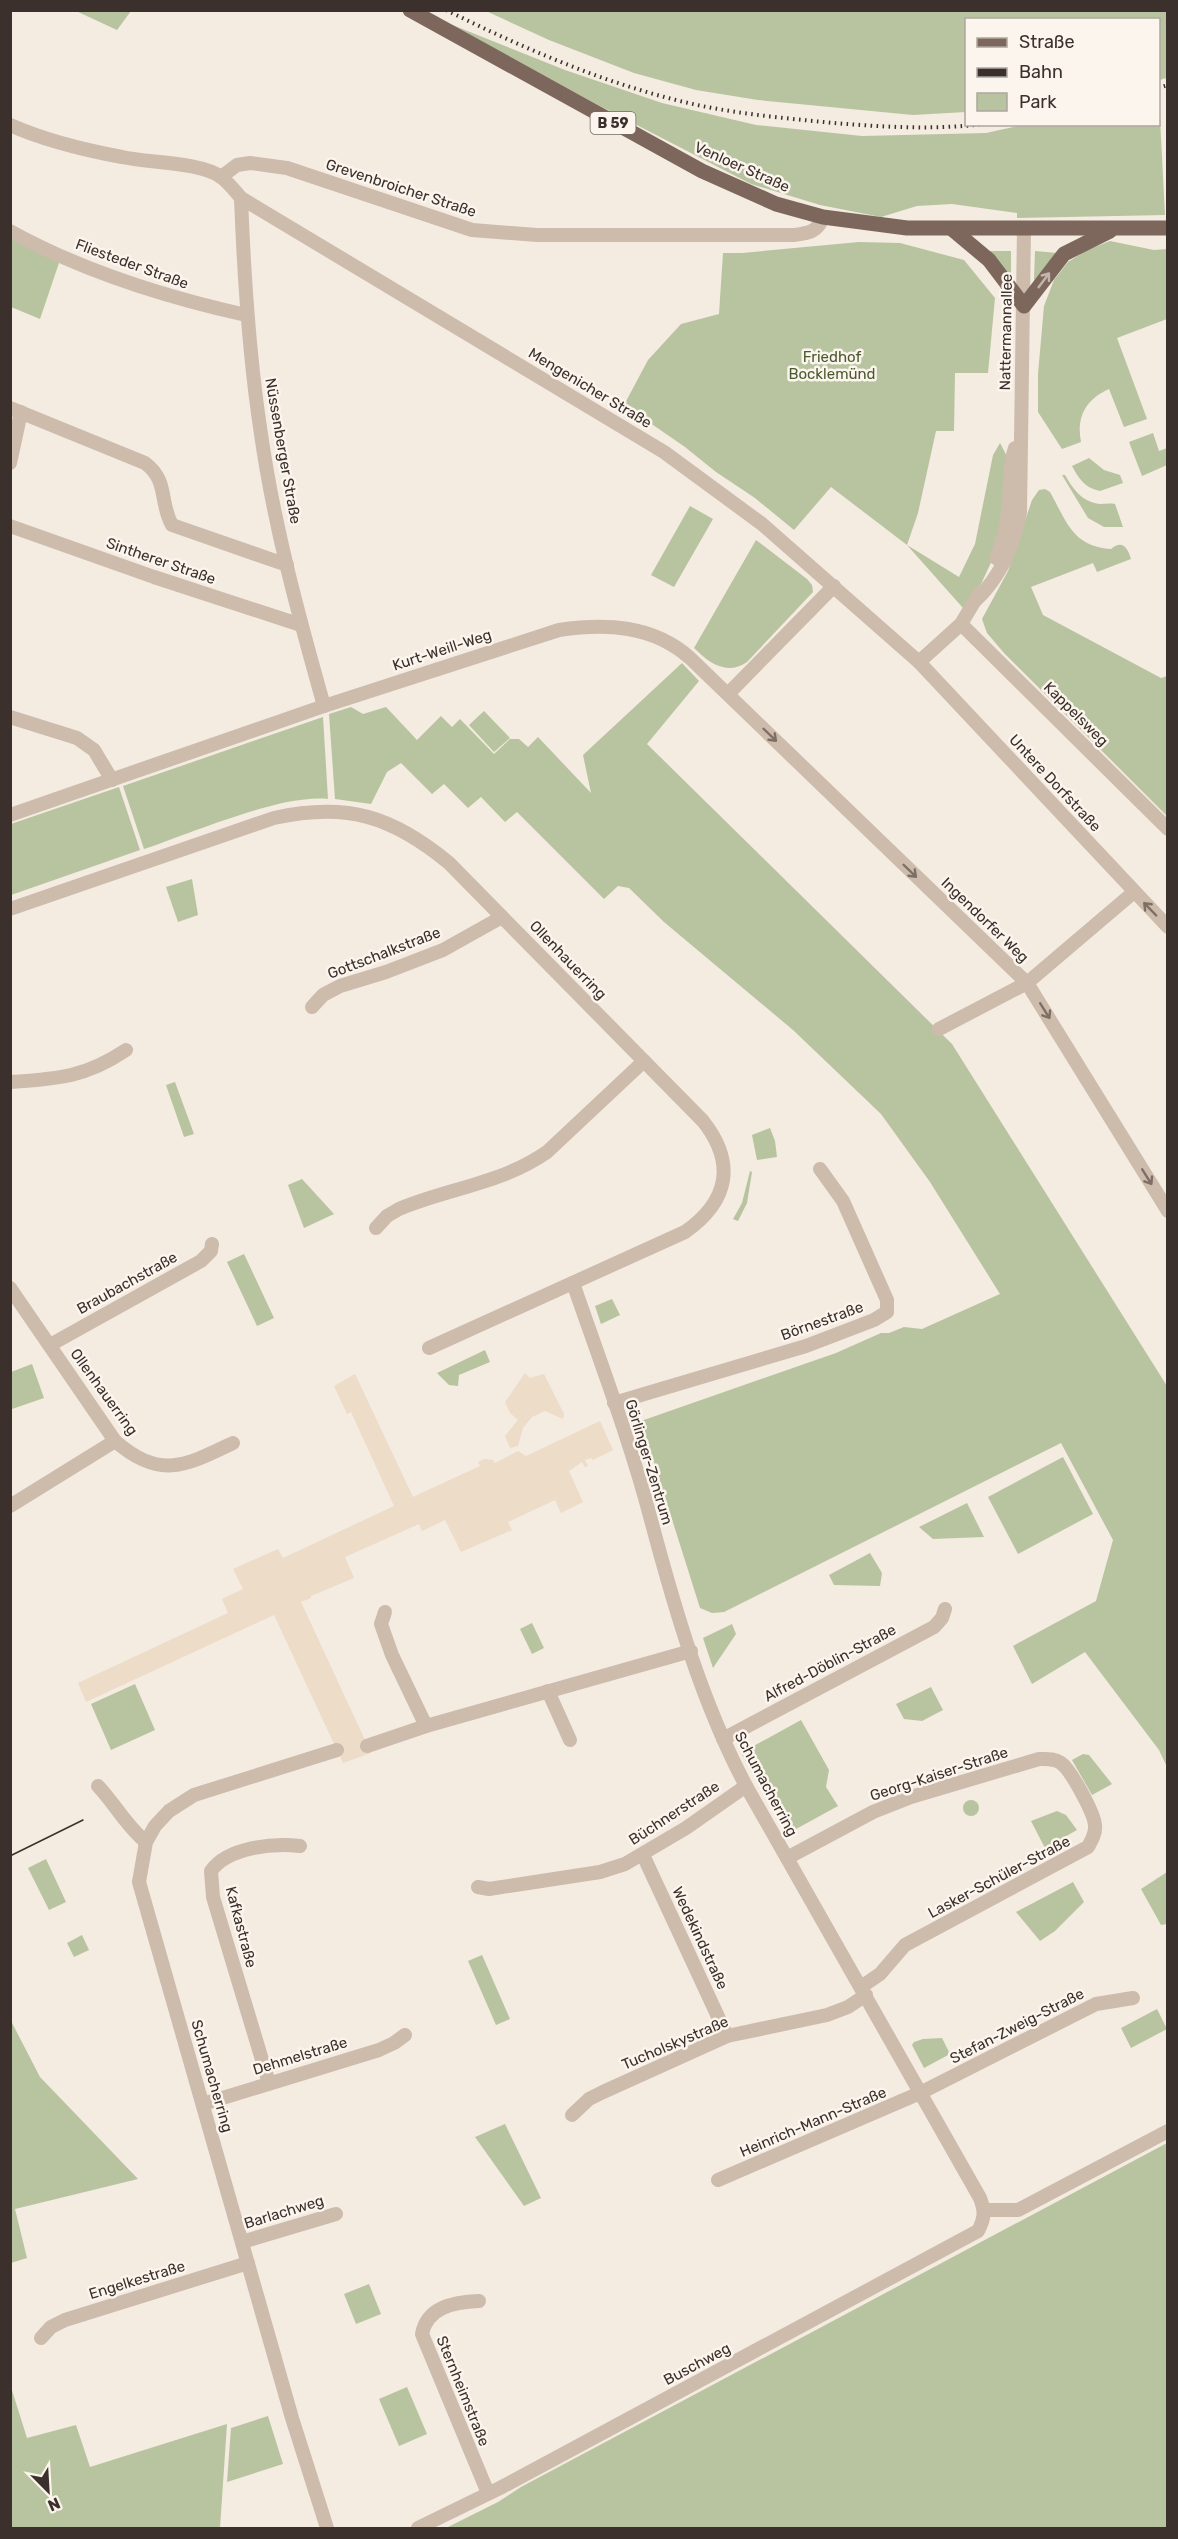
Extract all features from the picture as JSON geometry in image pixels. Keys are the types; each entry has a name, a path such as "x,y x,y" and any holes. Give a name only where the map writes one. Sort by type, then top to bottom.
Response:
{"main road":[{"name":"Venloer Straße","path":"410,10 702,171 776,204 823,218 907,228 1167,228"},
{"path":"952,229 989,260 1024,306 1064,254 1115,228"}],"street":[{"path":"10,125 49,140 82,149 123,158 197,167 221,177"},
{"name":"Grevenbroicher Straße","path":"221,177 237,165 250,163 287,168 472,230 537,235 794,235 812,232 820,226 823,218"},
{"name":"Mengenicher Straße","path":"221,177 241,198 664,452 762,524 919,662"},
{"name":"Nüssenberger Straße","path":"241,198 246,315 261,437 301,625 324,706"},
{"name":"Nattermannallee","path":"919,662 961,624 976,600 1001,548 1010,500 1013,454 1020,438 1024,228"},
{"name":"Fliesteder Straße","path":"10,231 43,249 130,283 186,302 246,315"},
{"path":"10,463 16,410 145,463 156,470 172,525 287,565"},
{"name":"Sintherer Straße","path":"10,526 154,578 301,625"},
{"path":"728,694 834,586"},
{"name":"Kappelsweg","path":"961,624 1167,829"},
{"name":"Kurt-Weill-Weg","path":"10,815 324,706 559,630 594,625 632,628 661,638 684,652 728,694"},
{"name":"Untere Dorfstraße","path":"919,662 1167,927"},
{"name":"Ingendorfer Weg","path":"728,694 1027,983 1167,1210"},
{"path":"10,717 77,738 94,750 112,780"},
{"name":"Ollenhauerring","path":"10,909 274,818 329,810 374,819 400,828 422,841 449,862 715,1136 724,1168 718,1197 709,1212 685,1232 429,1348"},
{"path":"939,1029 1027,983 1134,892"},
{"name":"Gottschalkstraße","path":"312,1007 323,995 340,986 386,972 443,950 502,917"},
{"path":"10,1082 72,1076 95,1069 126,1050"},
{"path":"376,1228 387,1216 399,1209 510,1174 532,1163 547,1152 644,1061"},
{"name":"Börnestraße","path":"614,1403 806,1346 874,1320 887,1312 887,1300 843,1201 820,1169"},
{"name":"Braubachstraße","path":"50,1344 201,1261 210,1251 212,1244"},
{"name":"Görlinger-Zentrum","path":"573,1282 614,1403 691,1651"},
{"name":"Ollenhauerring","path":"10,1288 115,1441 129,1453 148,1462 180,1466 233,1443"},
{"path":"10,1506 115,1441"},
{"name":"Alfred-Döblin-Straße","path":"723,1739 934,1626 942,1618 945,1609"},
{"path":"385,1612 381,1624 392,1654 426,1726"},
{"path":"367,1746 426,1726 691,1651"},
{"name":"Schumacherring","path":"691,1651 723,1739 746,1786 920,2093 984,2215"},
{"path":"548,1691 570,1740"},
{"name":"Schumacherring","path":"327,2529 139,1882 146,1842 155,1826 169,1811 194,1795 337,1750"},
{"name":"Georg-Kaiser-Straße","path":"787,1858 873,1812 911,1797 1039,1759"},
{"name":"Lasker-Schüler-Straße","path":"863,1991 905,1946 1088,1847 1093,1839 1095,1827 1092,1815 1069,1773 1062,1764 1052,1759 1039,1759"},
{"path":"98,1786 134,1832 146,1842"},
{"name":"Büchnerstraße","path":"478,1887 489,1890 600,1872 625,1864 644,1855 686,1828 746,1786"},
{"name":"Kafkastraße","path":"269,2083 213,1897 211,1871 225,1858 263,1846 300,1846"},
{"name":"Wedekindstraße","path":"644,1855 727,2036"},
{"name":"Tucholskystraße","path":"572,2115 603,2092 727,2036 758,2027 827,2015 848,2007 863,1991"},
{"name":"Stefan-Zweig-Straße","path":"920,2093 1096,2004 1132,1998"},
{"name":"Dehmelstraße","path":"202,2104 379,2050 405,2035"},
{"name":"Heinrich-Mann-Straße","path":"718,2180 920,2093"},
{"path":"984,2215 1018,2210 1167,2131"},
{"name":"Barlachweg","path":"242,2242 336,2214"},
{"name":"Buschweg","path":"418,2529 978,2231 984,2215"},
{"name":"Engelkestraße","path":"41,2338 51,2327 65,2320 248,2263"},
{"name":"Sternheimstraße","path":"478,2301 461,2302 433,2313 424,2325 422,2334 488,2493"}],"green space":[{"path":"76,11 131,11 117,30"},
{"path":"486,11 1167,11 1167,78 1160,80 1160,18 965,18 965,112 913,115 758,100 696,90 634,73 549,40"},
{"path":"450,24 565,70 662,103 756,125 862,136 986,133 1018,126 1160,126 1160,118 1165,215 1017,218 1017,213 952,204 917,206 881,217 820,205 751,184 598,105"},
{"path":"10,235 60,260 40,319 11,307"},
{"path":"1110,241 1154,250 1167,249 1167,319 1117,338 1147,419 1124,427 1109,389 1094,398 1085,410 1080,425 1081,442 1062,449 1038,412 1038,374 1044,306 1054,280 1068,262 1087,250"},
{"name":"Friedhof Bocklemünd","path":"859,242 900,243 964,260 995,298 988,373 955,373 954,431 936,431 918,513 907,545 831,487 794,530 755,498 624,405 648,360 681,324 719,314 723,253"},
{"path":"987,251 1011,251 1011,277"},
{"path":"1035,251 1058,253 1035,282 1034,279"},
{"path":"1153,433 1159,451 1167,448 1167,465 1142,476 1129,442"},
{"path":"1000,443 1010,462 996,552 981,584 963,608 907,545 959,577 975,544 993,455"},
{"path":"1089,458 1104,470 1120,475 1123,483 1100,491 1086,485 1072,466"},
{"path":"1062,475 1065,475 1075,490 1088,501 1115,504 1123,527 1104,527 1088,518"},
{"path":"1045,489 1050,492 1066,522 1079,538 1098,547 1111,549 1122,545 1130,555 1131,559 1097,572 1093,563 1031,587 1043,615 1161,678 1167,676 1167,816 1004,653 987,633 982,619 1008,571 1032,500 1039,490"},
{"path":"690,506 713,519 674,587 651,575"},
{"path":"756,540 807,579 812,585 813,592 747,662 740,666 725,668 712,663 694,648"},
{"path":"682,663 699,681 647,744 952,1044 1167,1386 1167,1767 1159,1750 1085,1652 1032,1684 1013,1646 1096,1601 1113,1540 1061,1443 724,1612 712,1613 700,1608 641,1421 836,1353 881,1333 889,1333 904,1327 922,1329 1000,1294 930,1182 881,1114 793,1030 664,922 629,888 618,886 604,899 517,812 505,822 481,797 468,808 444,784 432,794 401,763 387,772 371,804 335,799 329,714 351,707 363,714 386,707 417,740 441,716 452,727 460,719 494,754 510,739 519,739 528,747 538,737 591,793 583,755"},
{"path":"484,711 510,738 494,752 469,725"},
{"path":"323,717 328,799 308,799 261,808 144,849 123,786"},
{"path":"119,787 140,850 11,895 11,824"},
{"path":"192,879 198,915 178,922 166,887"},
{"path":"175,1082 194,1134 184,1137 166,1085"},
{"path":"770,1128 775,1141 777,1157 757,1160 752,1135"},
{"path":"750,1171 752,1172 747,1203 738,1221 733,1219 742,1203"},
{"path":"302,1179 334,1214 304,1228 288,1185"},
{"path":"244,1254 274,1318 257,1326 227,1262"},
{"path":"612,1299 620,1315 601,1324 595,1306"},
{"path":"485,1350 490,1362 459,1375 458,1386 449,1385 437,1373"},
{"path":"32,1364 44,1398 12,1409 11,1372"},
{"path":"1063,1457 1093,1514 1018,1554 988,1497"},
{"path":"967,1503 984,1537 933,1539 919,1527"},
{"path":"870,1553 882,1573 880,1586 834,1585 829,1575"},
{"path":"532,1623 544,1648 532,1654 520,1629"},
{"path":"732,1624 736,1634 713,1668 703,1638"},
{"path":"135,1684 155,1730 111,1750 91,1704"},
{"path":"931,1687 943,1710 922,1721 904,1719 896,1704"},
{"path":"801,1720 829,1770 826,1787 838,1806 787,1834 741,1753"},
{"path":"1083,1754 1089,1755 1112,1784 1092,1795 1072,1760"},
{"path":"971,1800 979,1808 971,1816 963,1808"},
{"path":"1057,1811 1066,1815 1077,1830 1045,1848 1031,1821"},
{"path":"46,1859 66,1902 49,1910 28,1868"},
{"path":"1167,1872 1167,1924 1161,1925 1141,1889"},
{"path":"1073,1882 1084,1902 1055,1931 1040,1941 1016,1912"},
{"path":"82,1935 89,1950 74,1957 67,1943"},
{"path":"482,1955 510,2019 496,2025 468,1961"},
{"path":"1157,2009 1167,2029 1131,2048 1121,2028"},
{"path":"10,2019 40,2077 138,2179 15,2209 27,2258 11,2263"},
{"path":"942,2038 950,2054 924,2068 912,2045 923,2039"},
{"path":"505,2124 541,2198 524,2206 475,2137"},
{"path":"1167,2143 1167,2528 446,2528 498,2502 521,2487"},
{"path":"369,2284 381,2314 356,2324 344,2294"},
{"path":"10,2384 27,2438 76,2425 90,2467 227,2424 220,2528 11,2528"},
{"path":"407,2387 427,2434 399,2446 379,2399"},
{"path":"268,2416 283,2464 227,2482 231,2428"}],"shaded area":[{"path":"525,1373 530,1378 544,1374 564,1414 563,1419 545,1411 532,1417 523,1428 518,1446 510,1448 505,1436 518,1420 510,1413 505,1402"},
{"path":"355,1374 413,1497 480,1466 478,1462 484,1459 493,1460 495,1463 518,1451 526,1456 600,1421 613,1450 593,1460 591,1458 585,1460 588,1466 585,1467 582,1462 569,1471 583,1502 561,1513 555,1500 508,1522 512,1530 461,1552 445,1520 422,1531 419,1524 345,1557 354,1578 301,1602 371,1753 343,1763 274,1615 86,1702 78,1683 228,1613 222,1599 243,1589 233,1569 278,1549 283,1558 394,1506 351,1412 347,1414 334,1386"}],"tram line":[{"path":"10,1856 83,1820"}],"railway":[{"path":"446,10 574,67 640,90 707,107 871,126 965,126"},
{"path":"1160,87 1168,85"}]}
